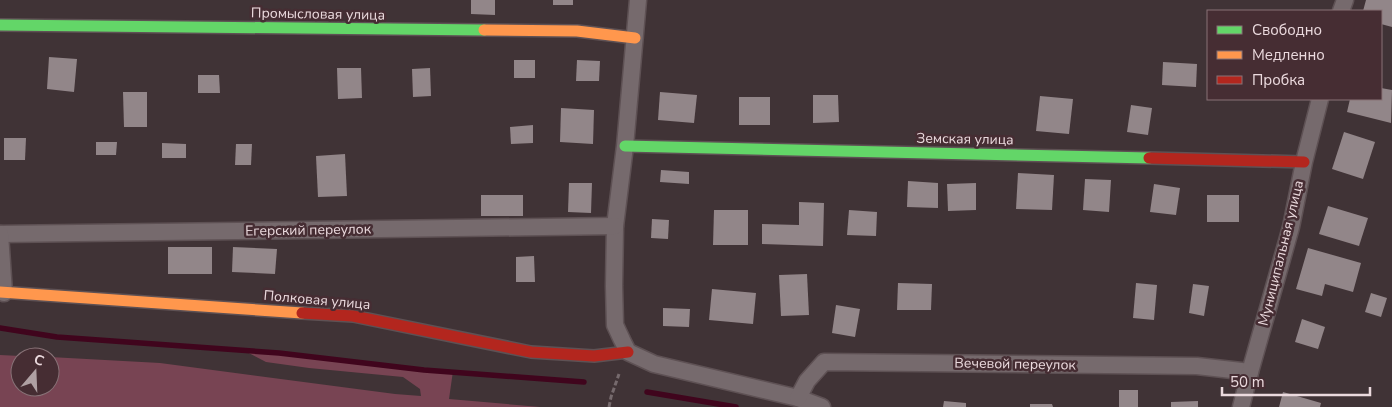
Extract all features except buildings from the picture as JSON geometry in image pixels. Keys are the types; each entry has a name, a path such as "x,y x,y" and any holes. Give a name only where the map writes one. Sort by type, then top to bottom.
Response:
{"street":[{"path":"638,0 616,226 615,325 628,352 654,364 798,398 822,407"},
{"name":"Промысловая улица","path":"0,25 577,31 635,38"},
{"name":"Муниципальная улица","path":"1241,407 1291,227 1304,162 1320,100"},
{"name":"Земская улица","path":"625,146 1304,162"},
{"name":"Егерский переулок","path":"0,234 616,226"},
{"path":"0,234 2,293"},
{"name":"Полковая улица","path":"2,293 353,316 531,352 594,356 628,352"},
{"name":"Вечевой переулок","path":"798,398 807,381 824,362 1197,366 1250,372"}],"path":[{"path":"610,407 611,397 628,352"}],"shaded area":[{"path":"243,350 453,371 449,399 540,407 0,407 0,355 10,356 10,397 60,397 60,358 160,363 421,396 420,389 403,377 266,362"}],"waterway":[{"path":"0,328 57,337 279,353 424,370 584,382"},
{"path":"647,392 736,407"}],"traffic: fast":[{"path":"0,25 484,30"},
{"path":"625,146 1149,158"}],"traffic: slow":[{"path":"484,30 577,31 635,38"},
{"path":"0,292 302,313"}],"traffic: jam":[{"path":"1149,158 1304,162"},
{"path":"302,313 353,316 531,352 594,356 628,352"}]}
